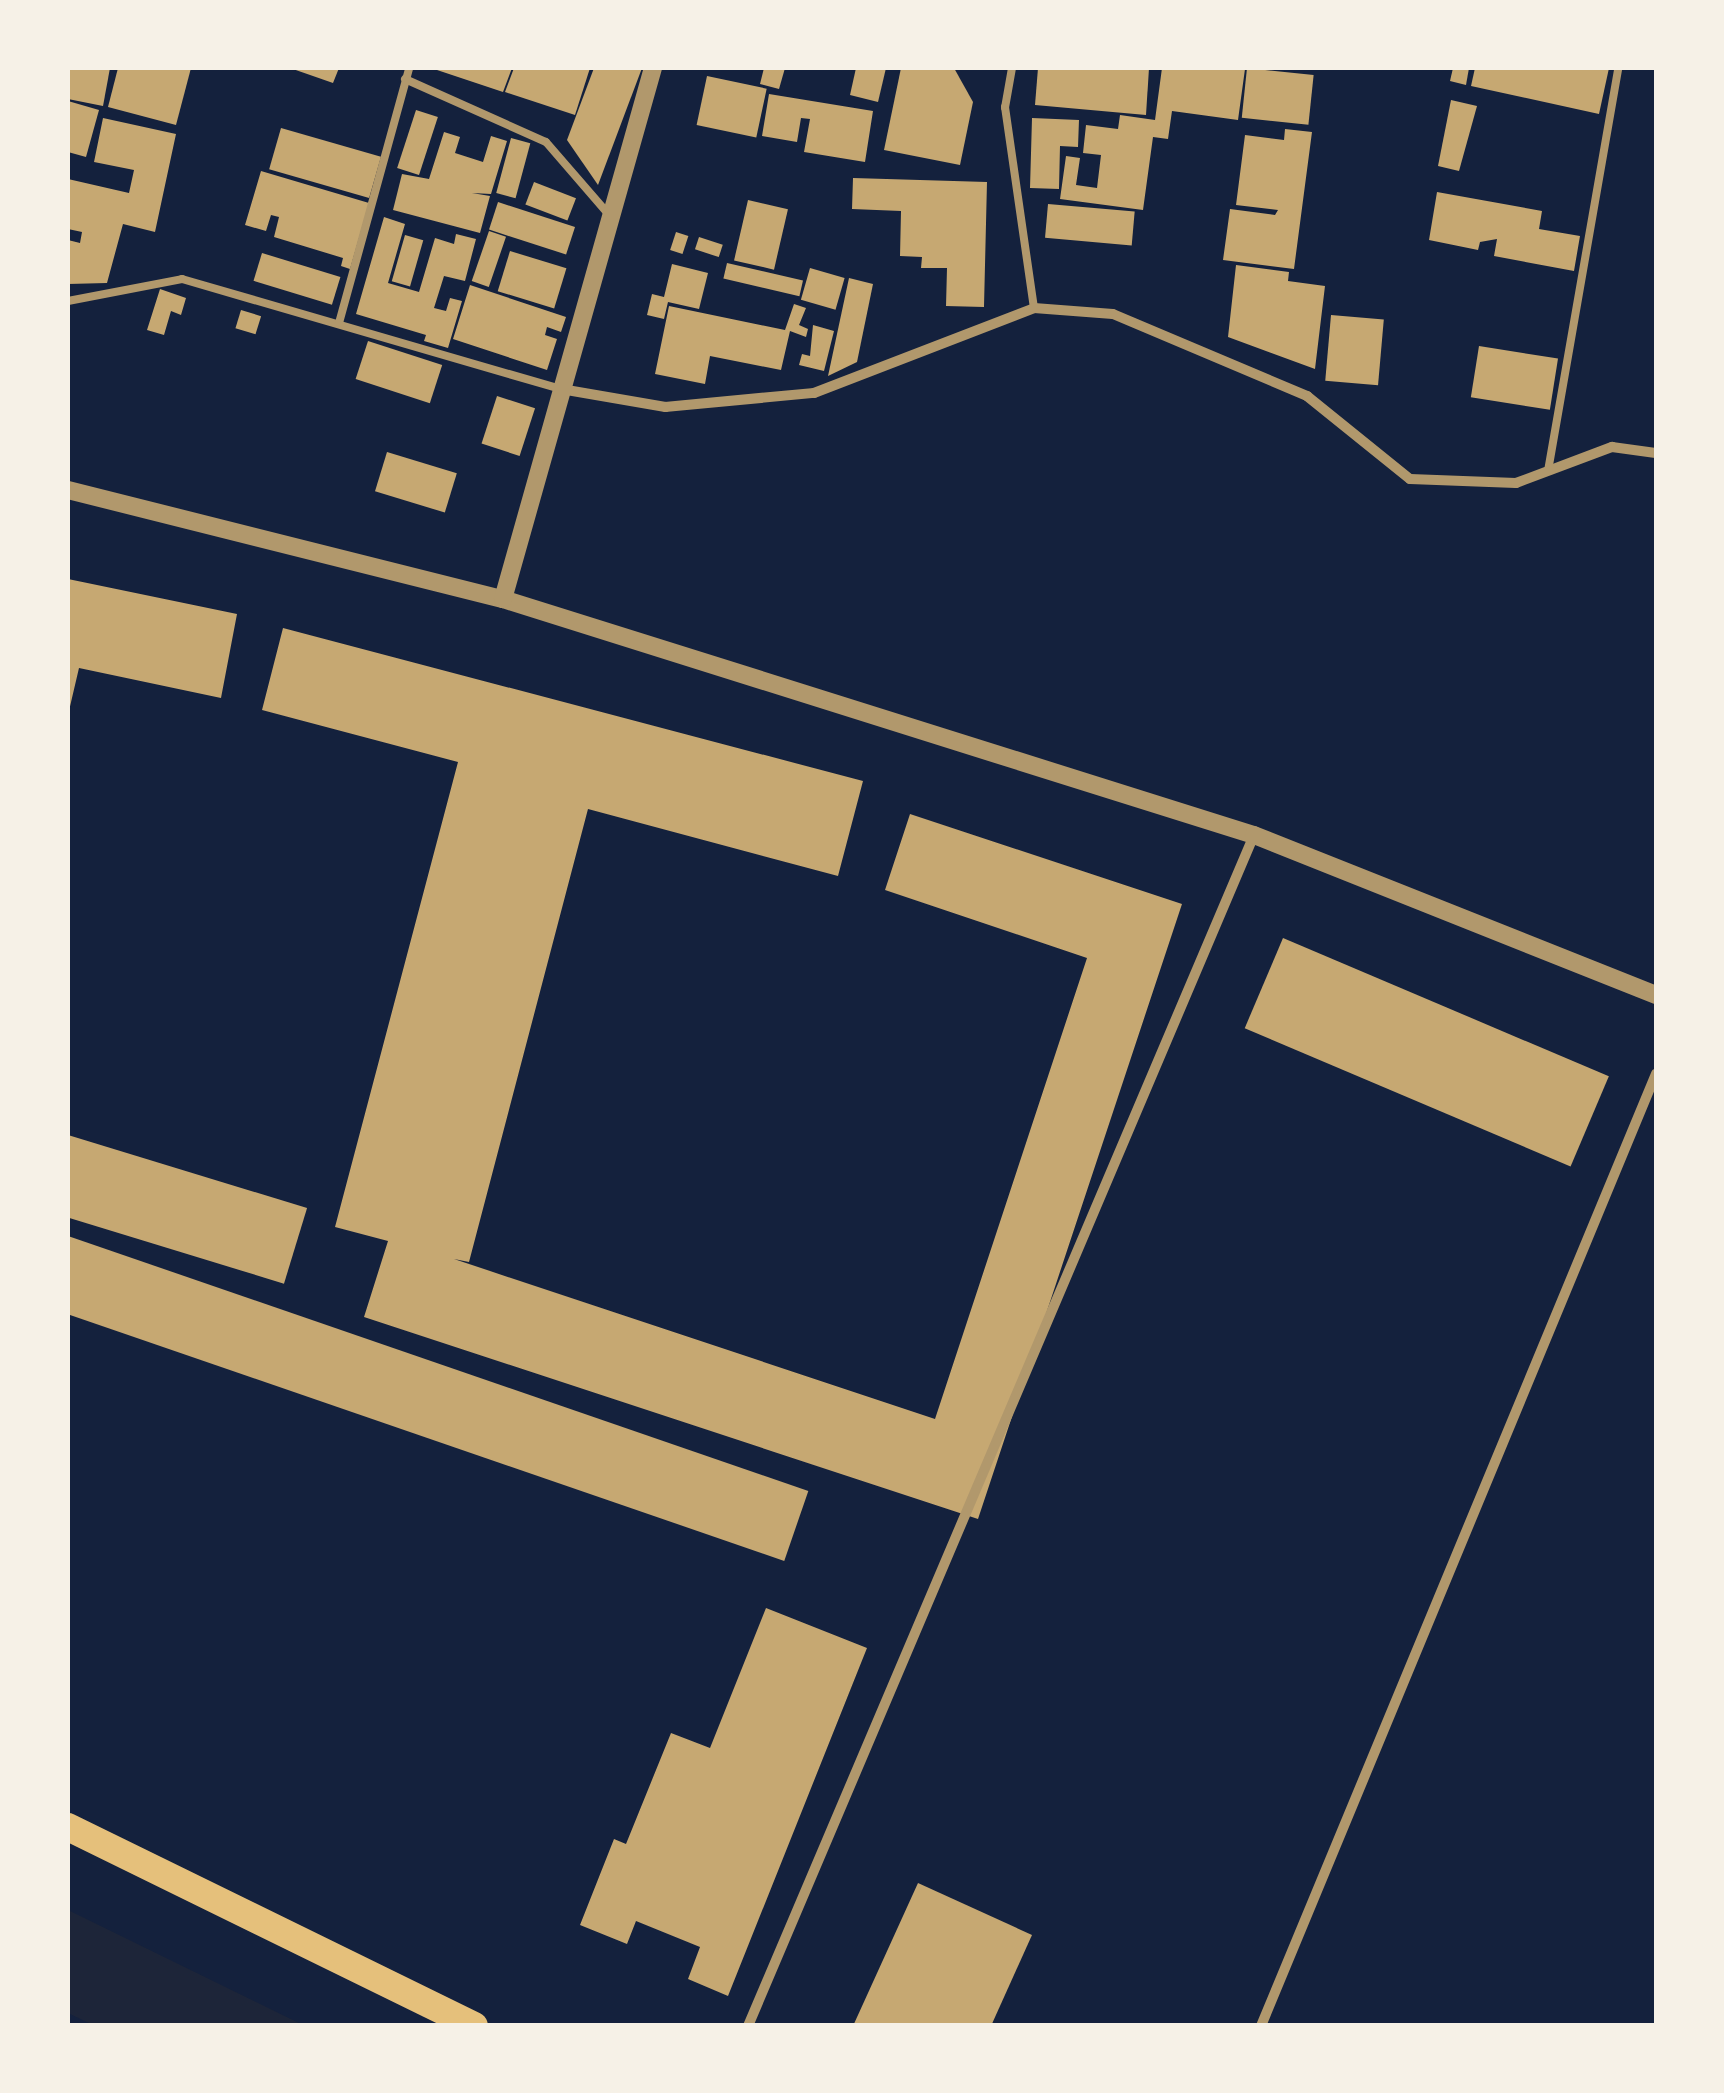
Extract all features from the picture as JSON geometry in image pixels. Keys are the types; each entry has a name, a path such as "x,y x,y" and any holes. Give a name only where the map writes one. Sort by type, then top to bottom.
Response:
{"highway":[{"path":"68,1827 474,2026"}],"street":[{"path":"502,599 653,68"},
{"path":"561,389 666,408 814,393 1034,308 1113,314 1306,396 1410,478 1516,483 1612,447 1656,453"},
{"path":"68,490 502,599 1254,835 1656,995"},
{"path":"748,2026 1254,835"},
{"path":"1260,2026 1656,1074"}],"lane":[{"path":"339,323 409,68"},
{"path":"1012,68 1005,108 1034,308"},
{"path":"1548,472 1618,68"},
{"path":"405,80 546,142 610,216"},
{"path":"68,301 182,279 561,389"}],"shaded area":[{"path":"68,1910 303,2025 93,2025 68,2013"}],"building":[{"path":"68,68 110,68 103,106 68,99"},
{"path":"118,68 191,68 176,125 108,107"},
{"path":"290,68 339,68 333,83"},
{"path":"431,68 512,68 503,92"},
{"path":"514,68 590,68 575,115 505,92"},
{"path":"594,68 642,68 598,185 567,140"},
{"path":"764,68 785,68 779,89 760,84"},
{"path":"856,68 886,68 878,102 850,95"},
{"path":"901,68 954,68 973,102 960,165 884,150"},
{"path":"1038,68 1149,68 1146,115 1035,105"},
{"path":"1162,68 1245,69 1238,120 1172,111 1168,139 1153,137 1143,210 1060,199 1066,156 1080,158 1076,185 1097,188 1101,155 1083,153 1086,125 1118,129 1120,115 1155,120"},
{"path":"1247,68 1314,75 1308,125 1242,118"},
{"path":"1453,68 1469,68 1466,85 1450,81"},
{"path":"1475,68 1609,68 1599,114 1471,86"},
{"path":"707,76 767,89 756,138 697,125"},
{"path":"769,94 873,111 865,162 804,152 810,119 801,118 797,142 762,136"},
{"path":"1451,100 1477,106 1459,171 1438,166"},
{"path":"68,101 99,110 86,157 68,152"},
{"path":"416,110 438,117 419,175 397,168"},
{"path":"103,118 176,134 155,232 123,224 107,283 68,284 68,240 80,243 82,232 68,229 68,179 129,193 134,170 94,162"},
{"path":"1032,118 1079,120 1078,147 1060,146 1059,189 1030,188"},
{"path":"281,128 381,157 369,198 269,169"},
{"path":"1285,129 1312,132 1294,269 1223,260 1230,209 1275,215 1278,210 1236,205 1245,135 1284,140"},
{"path":"444,132 460,137 455,153 483,162 491,136 507,141 491,194 472,193 490,196 480,233 393,210 402,174 429,179"},
{"path":"511,138 530,143 516,198 496,193"},
{"path":"261,171 369,203 350,269 341,266 343,258 274,237 279,217 271,215 266,231 245,225"},
{"path":"853,178 987,182 984,307 946,306 947,268 921,268 922,257 900,256 901,211 852,209"},
{"path":"534,182 576,198 567,221 525,204"},
{"path":"1437,192 1542,211 1539,229 1580,236 1574,271 1494,256 1497,239 1480,242 1478,250 1429,240"},
{"path":"748,200 788,209 774,270 734,260"},
{"path":"498,202 575,227 566,255 489,230"},
{"path":"1048,204 1135,212 1132,245 1045,238"},
{"path":"384,217 405,224 388,283 419,292 435,238 454,244 456,234 476,239 465,281 444,276 434,308 446,311 450,298 462,301 448,348 424,341 426,335 356,314"},
{"path":"489,231 506,237 489,287 472,281"},
{"path":"676,232 688,236 682,254 670,250"},
{"path":"405,235 423,240 410,286 392,281"},
{"path":"699,237 723,245 719,257 695,249"},
{"path":"510,251 566,268 554,308 498,291"},
{"path":"262,253 340,277 332,305 254,281"},
{"path":"727,263 803,281 799,296 723,279"},
{"path":"672,264 708,273 699,309 668,302 664,319 647,315 652,294 664,297"},
{"path":"1236,265 1289,272 1288,281 1325,286 1315,369 1228,337"},
{"path":"810,268 845,278 836,310 801,300"},
{"path":"849,278 873,284 857,362 828,376"},
{"path":"470,285 566,317 561,332 547,327 545,335 557,339 547,370 453,339"},
{"path":"160,289 186,298 181,315 171,311 164,335 147,330"},
{"path":"794,304 806,308 799,325 808,329 806,337 790,331 781,370 710,356 705,384 655,374 669,306 785,330"},
{"path":"241,310 261,316 256,334 235,328"},
{"path":"1331,315 1384,320 1378,385 1325,381"},
{"path":"813,325 834,331 824,371 799,365 802,354 810,356"},
{"path":"368,341 442,365 430,403 356,379"},
{"path":"1479,346 1558,359 1550,410 1471,397"},
{"path":"497,396 535,408 520,456 482,444"},
{"path":"387,452 457,473 445,513 375,491"},
{"path":"68,579 237,614 221,698 79,668 68,715"},
{"path":"283,628 863,781 838,876 588,809 469,1262 454,1259 935,1419 1087,958 885,890 910,814 1182,904 978,1519 364,1317 388,1241 335,1227 458,762 262,710"},
{"path":"1283,938 1609,1076 1571,1167 1245,1028"},
{"path":"68,1135 307,1208 284,1284 68,1218"},
{"path":"68,1236 808,1491 784,1561 68,1314"},
{"path":"766,1608 867,1648 728,1996 688,1979 700,1947 636,1921 627,1944 580,1925 614,1839 626,1844 671,1733 710,1748"},
{"path":"918,1883 1032,1935 991,2026 853,2026"}]}
